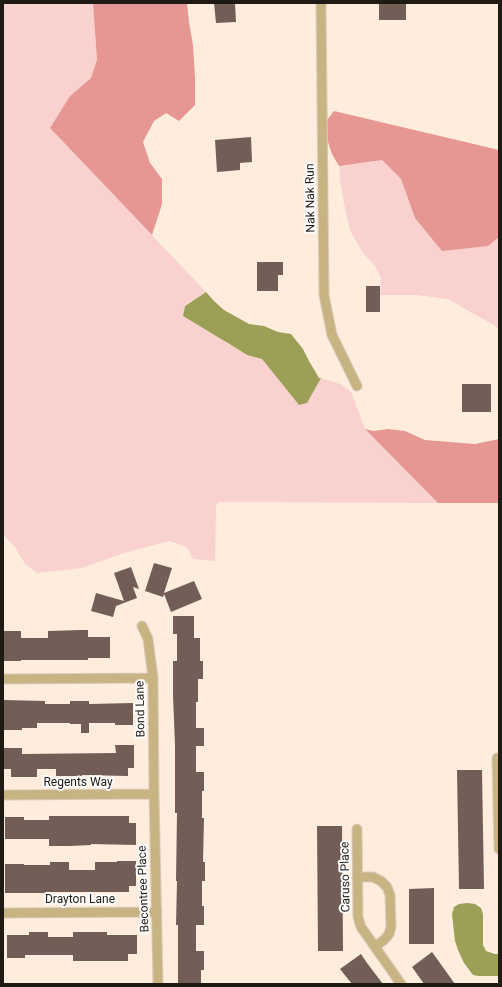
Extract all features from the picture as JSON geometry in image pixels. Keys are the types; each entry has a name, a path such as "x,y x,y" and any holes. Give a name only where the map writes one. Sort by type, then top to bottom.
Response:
{"street":[{"name":"Nak Nak Run","path":"321,3 324,295 332,335 357,386"},
{"name":"Bond Lane","path":"142,626 148,639 153,678 154,794"},
{"path":"3,679 153,678"},
{"path":"497,758 499,849"},
{"name":"Regents Way","path":"3,795 154,794"},
{"name":"Becontree Place","path":"154,794 158,984"},
{"name":"Caruso Place","path":"357,829 358,917 361,927 401,984"},
{"path":"357,877 373,877 381,881 387,887 390,895 389,934 375,947"},
{"name":"Drayton Lane","path":"3,912 157,912"}],"shaded area":[{"path":"3,3 93,3 97,60 91,78 70,96 50,128 206,292 185,305 183,316 247,355 262,359 299,405 307,402 321,378 340,384 351,392 365,429 438,503 220,502 216,507 215,561 193,559 187,547 169,541 121,554 82,568 37,573 25,564 15,547 3,534"},
{"path":"93,3 187,3 193,45 195,105 179,121 166,113 154,121 143,142 150,163 162,179 162,204 152,235 50,128 70,96 91,78 97,60"},
{"path":"334,111 499,150 499,237 488,246 442,251 415,218 401,179 382,160 339,166 332,154 327,139 327,120"},
{"path":"382,160 401,179 415,218 488,246 499,237 499,329 448,299 417,295 380,295 381,278 375,266 363,253 350,231 340,181 339,166"},
{"path":"206,292 224,310 249,324 264,326 278,332 291,334 303,349 319,378 321,378 307,403 299,405 262,359 247,355 183,316 185,306"},
{"path":"365,429 373,431 388,429 405,431 425,440 475,444 499,439 499,503 438,503"},
{"path":"459,904 475,904 481,908 483,914 483,945 486,951 499,954 499,976 473,975 464,963 458,950 455,941 452,914 454,907"}],"building":[{"path":"214,3 235,3 236,22 216,23"},
{"path":"379,3 406,3 406,20 379,20"},
{"path":"251,137 252,162 240,163 240,170 217,172 215,140"},
{"path":"257,262 283,262 283,275 278,275 278,291 257,291"},
{"path":"366,286 380,286 380,312 366,312"},
{"path":"462,384 491,384 491,412 462,412"},
{"path":"154,563 172,568 164,593 194,581 202,599 171,612 164,594 163,597 145,591"},
{"path":"131,567 139,589 133,587 137,598 116,606 113,617 91,611 96,593 124,601 114,573"},
{"path":"173,616 194,616 194,638 200,638 200,661 203,661 203,679 198,679 198,702 196,702 196,728 204,728 204,746 196,746 196,772 204,772 202,818 204,818 203,862 205,862 205,881 202,881 202,906 204,906 204,925 196,925 196,951 204,951 204,970 201,970 201,984 178,984 178,925 176,925 177,813 175,813 173,695 173,661 177,661 177,634 173,634"},
{"path":"88,630 88,637 110,637 110,658 88,658 88,660 3,661 3,631 21,631 21,638 48,638 48,631"},
{"path":"4,700 45,701 45,704 70,704 70,701 89,701 89,704 133,703 133,725 89,723 89,733 81,733 81,724 70,723 37,723 37,728 4,730"},
{"path":"115,745 134,745 134,768 128,768 128,776 56,776 56,769 37,769 37,777 11,777 11,769 4,769 4,748 22,748 22,754 116,753"},
{"path":"457,770 482,770 484,889 459,889"},
{"path":"49,816 129,816 129,823 136,823 136,845 91,844 49,846 49,839 5,839 5,817 24,817 24,820 49,820"},
{"path":"317,826 342,826 343,951 318,951"},
{"path":"136,861 136,886 129,886 129,892 5,893 5,864 50,865 50,862 69,862 69,870 95,870 95,862"},
{"path":"434,888 434,944 409,944 409,889"},
{"path":"29,932 48,932 48,937 73,937 73,932 107,932 107,935 137,935 137,954 128,954 128,961 73,961 73,955 25,955 25,958 7,958 7,935 29,935"},
{"path":"432,952 455,984 424,984 412,967"},
{"path":"361,954 383,984 352,984 340,969"}]}
